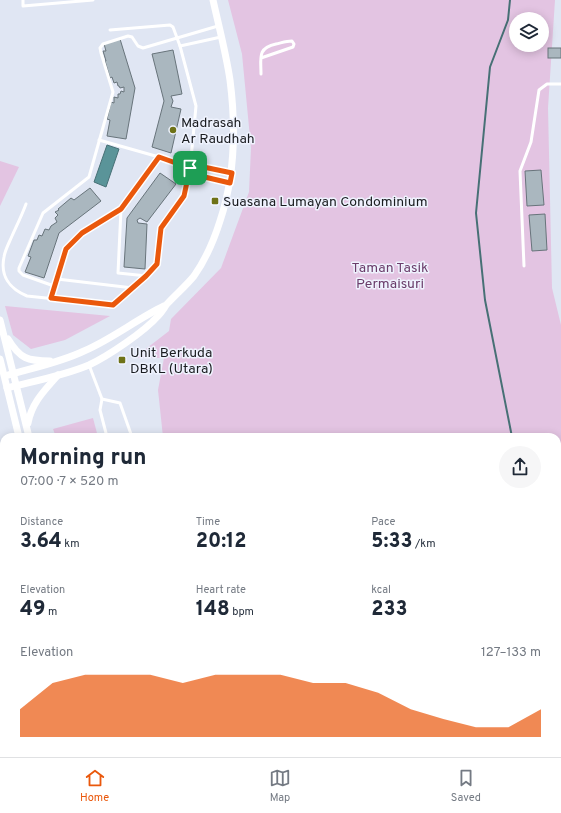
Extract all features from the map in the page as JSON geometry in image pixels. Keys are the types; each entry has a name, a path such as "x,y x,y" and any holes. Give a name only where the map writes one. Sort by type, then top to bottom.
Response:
{"street":[{"path":"5,376 59,361 84,351 128,328 166,305 184,288 203,263 214,238 227,201 233,159 233,112 230,80 213,0"},
{"path":"7,388 58,375 89,365 136,335 159,316 166,305"},
{"path":"0,320 28,433"},
{"path":"4,332 16,352 21,356 27,359 40,361 59,361"},
{"path":"0,359 18,433"},
{"path":"27,426 30,412 35,403 58,375"}],"lane":[{"path":"23,0 23,6 93,0"},
{"path":"26,204 4,256 3,266 4,274 11,287 18,292 27,296 113,305 146,276 157,264 161,228 184,196 190,168 196,106 180,46 172,27 167,24 110,30"},
{"path":"54,286 23,275 19,268 43,212 89,177 113,92 101,53 100,48 102,44 128,36 132,37 138,46 143,48 218,26"},
{"path":"180,46 221,37"},
{"path":"261,58 293,47 294,44 292,41 288,41 267,46 263,50 261,58 261,74"},
{"path":"524,266 520,171 531,142 539,90 547,84 561,84"},
{"path":"100,140 159,157 190,168 194,165 232,173"},
{"path":"51,298 66,249 82,233 121,209 159,157"},
{"path":"190,168 192,174 230,183"},
{"path":"121,209 118,273 146,276"},
{"path":"56,279 133,288"},
{"path":"89,365 102,399 100,410 106,433"},
{"path":"102,399 120,403 131,433"}],"green space":[{"name":"Taman Tasik Permaisuri","path":"228,0 555,0 548,108 552,288 561,325 561,433 163,433 158,390 164,358 134,358 169,331 171,319 221,268 249,192 251,148 242,54"},
{"path":"0,161 19,167 0,206"},
{"path":"5,306 110,316 65,340 31,349 13,335"},
{"path":"93,418 97,433 54,433 53,429"}],"water":[{"path":"107,145 119,149 106,187 94,182"}],"building":[{"path":"120,39 135,88 126,139 107,136 110,120 107,119 111,102 114,103 114,97 118,98 118,94 120,94 121,91 124,92 124,87 120,88 117,82 114,83 112,77 110,78 103,51 106,51 104,44"},
{"path":"549,48 561,48 561,58 548,58"},
{"path":"173,50 182,94 171,96 173,101 171,107 181,109 171,153 152,147 164,101 152,54"},
{"path":"541,170 544,205 527,206 525,171"},
{"path":"160,173 176,184 147,222 140,218 137,220 138,223 147,224 145,269 124,267 127,218"},
{"path":"90,188 101,201 59,233 44,278 25,272 31,257 28,256 34,240 37,240 39,235 42,236 45,229 49,230 51,226 57,222 55,218 58,215 55,212 71,198 74,200"},
{"path":"545,214 547,250 532,251 529,215"}],"waterway":[{"path":"510,0 508,20 490,67 476,213 485,300 511,433"}],"place":[{"name":"Madrasah Ar Raudhah","path":"173,130"},
{"name":"Suasana Lumayan Condominium","path":"215,201"},
{"name":"Unit Berkuda DBKL (Utara)","path":"122,360"}],"route":[{"path":"190,168 159,157 121,209 82,233 66,249 51,298 113,305 146,276 157,264 162,224 184,196 190,168 192,174 230,183 232,173 194,165 190,168"}]}
